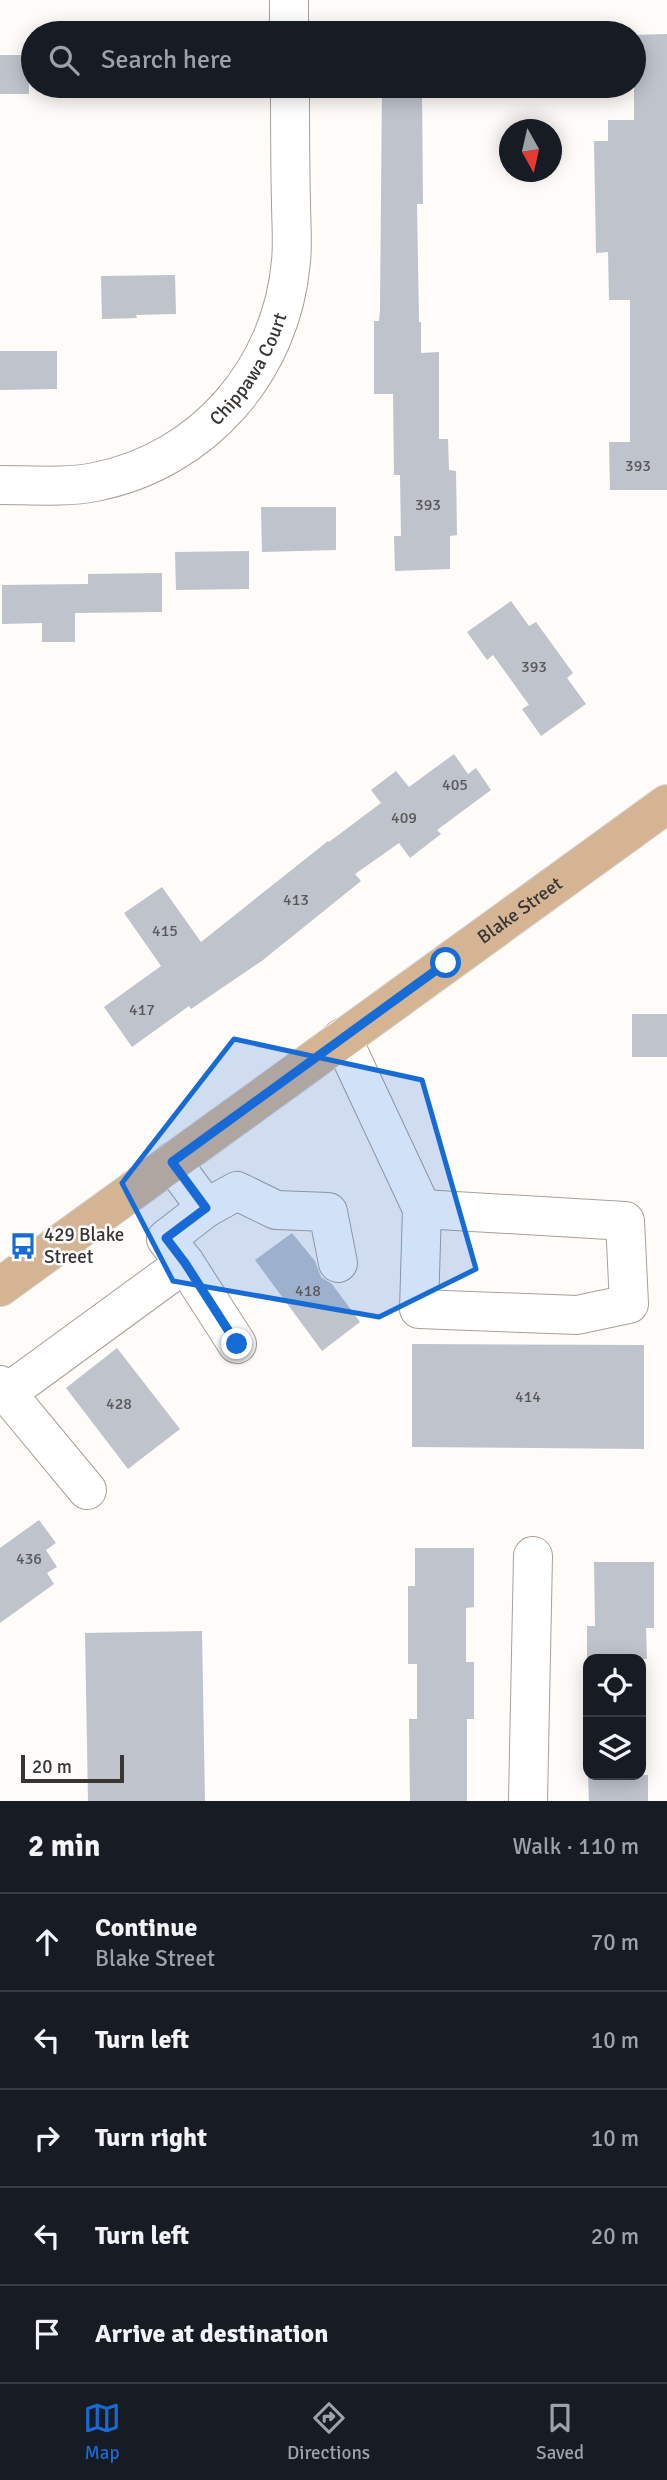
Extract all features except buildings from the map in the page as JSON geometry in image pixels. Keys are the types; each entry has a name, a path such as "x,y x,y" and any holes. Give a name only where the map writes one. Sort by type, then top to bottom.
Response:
{"main road":[{"name":"Blake Street","path":"0,1287 667,804"}],"street":[{"path":"289,0 289,21"},
{"name":"Chippawa Court","path":"0,485 94,482 151,464 195,440 233,403 261,360 283,311 291,260 290,98"},
{"path":"342,1038 422,1209 419,1310 577,1315 629,1304 625,1221 422,1209"},
{"path":"172,1162 206,1208"},
{"path":"237,1344 166,1238 206,1208 237,1191 276,1210 328,1212 338,1263"},
{"path":"87,1490 3,1389 185,1263"},
{"path":"528,1801 533,1556"}],"highlighted area":[{"path":"234,1039 422,1080 476,1269 379,1317 173,1281 122,1183"}],"place":[{"name":"429 Blake Street","path":"23,1246"}],"route":[{"path":"237,1344 166,1238 206,1208 172,1162 446,963"}]}
